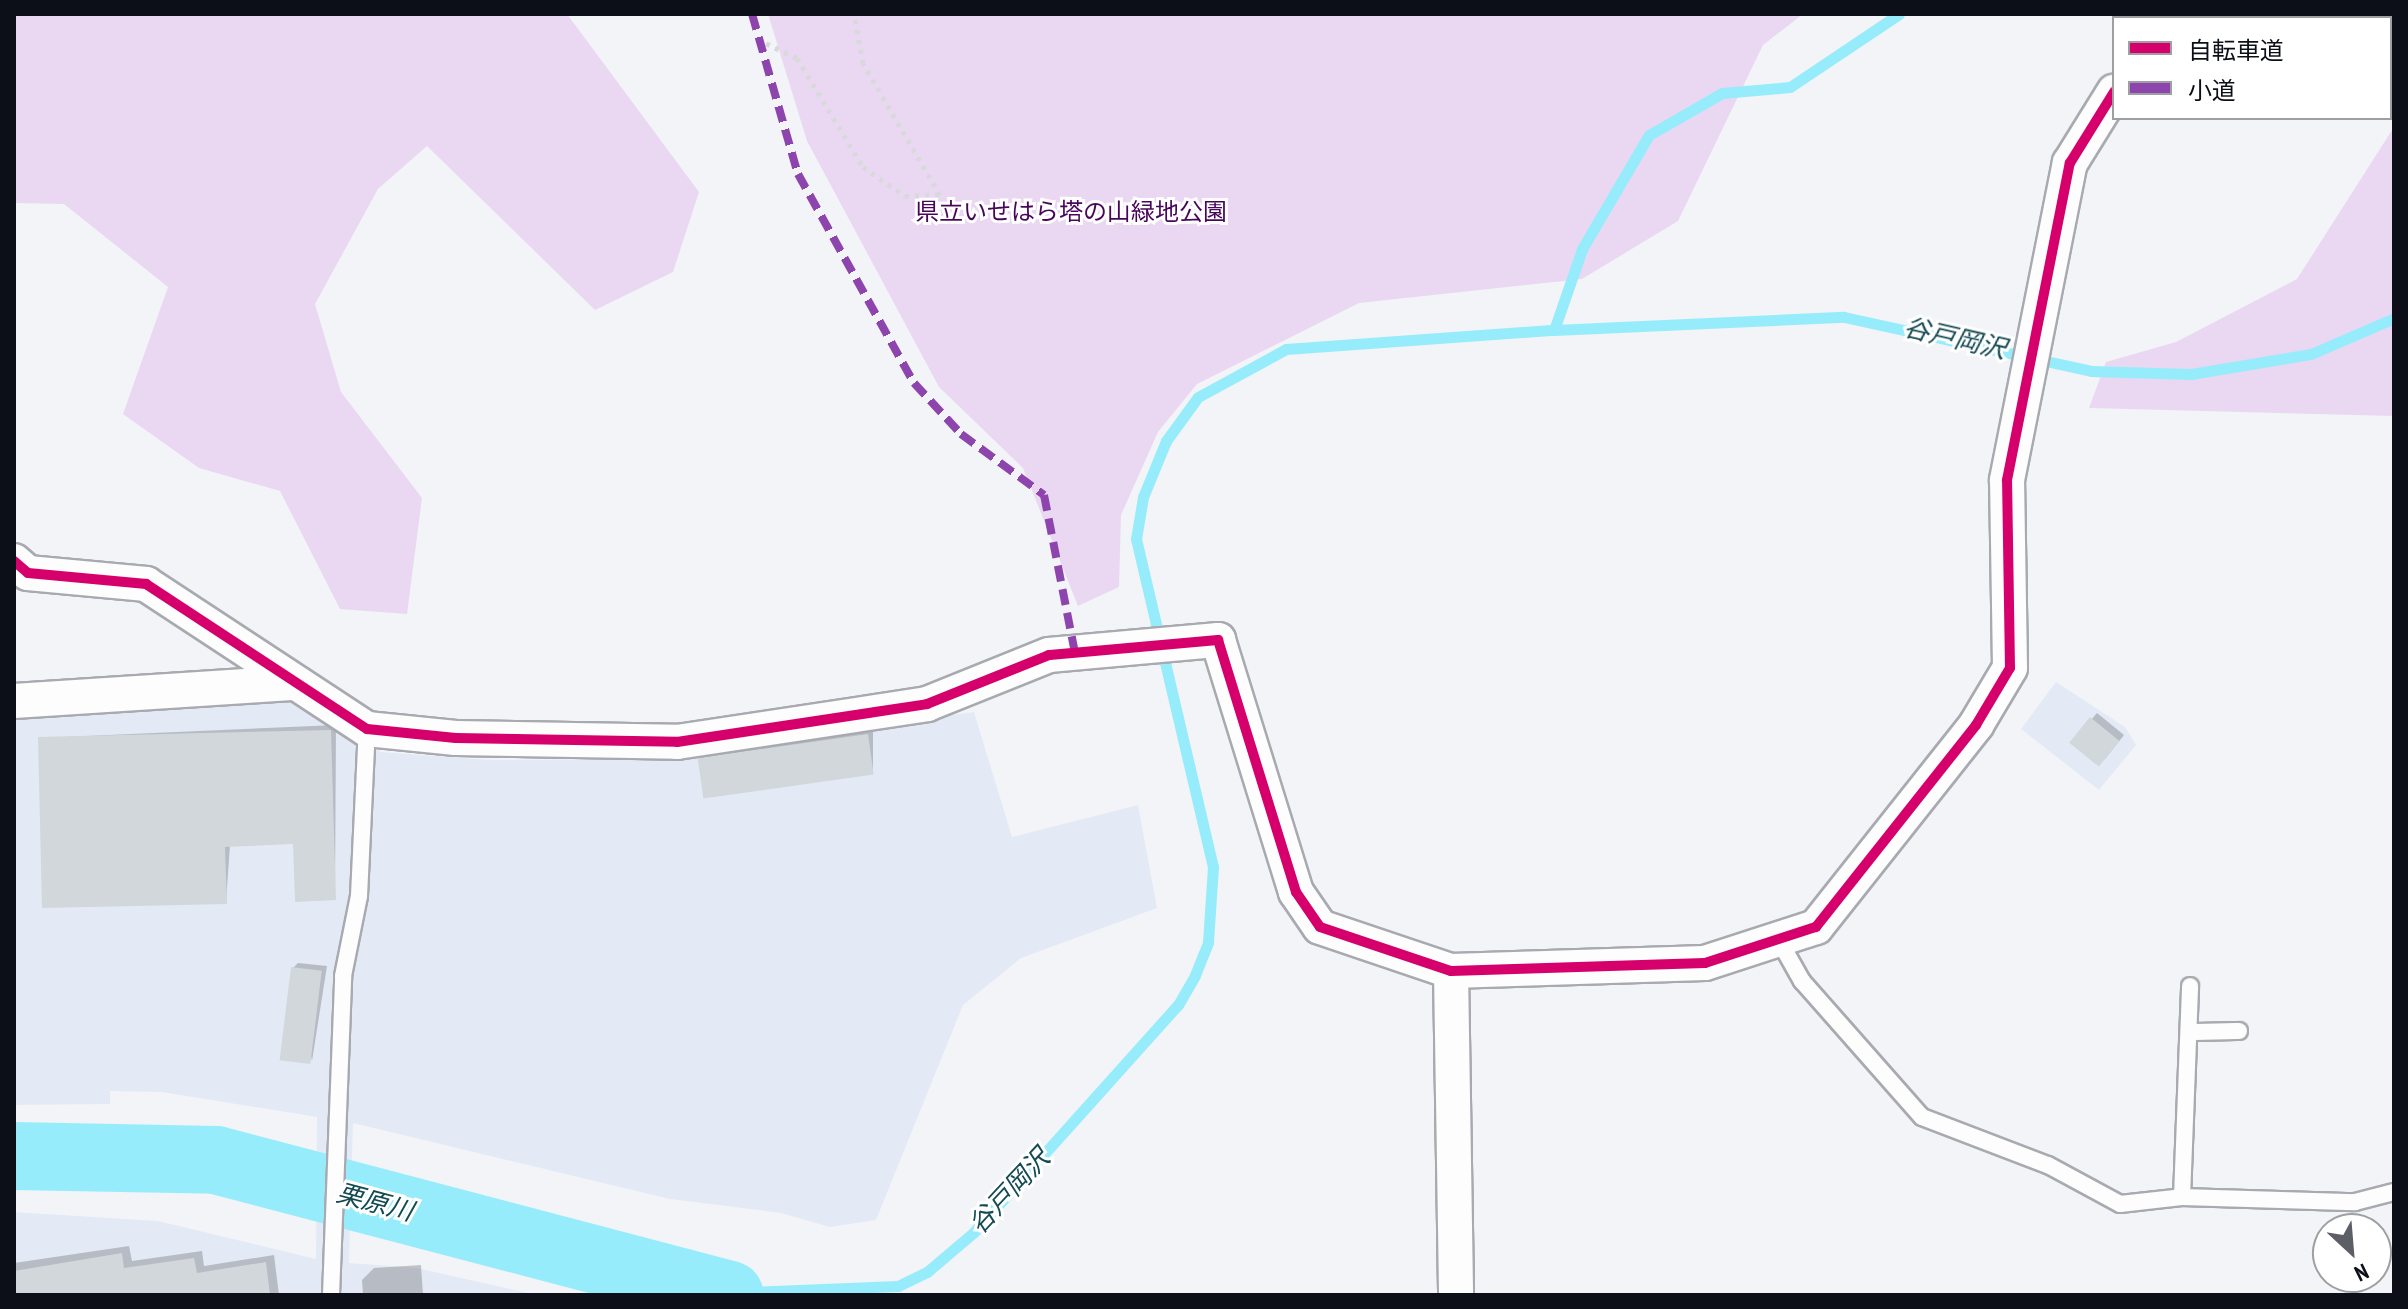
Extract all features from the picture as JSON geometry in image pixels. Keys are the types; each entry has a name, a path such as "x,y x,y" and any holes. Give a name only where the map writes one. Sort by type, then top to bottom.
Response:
{"street":[{"path":"14,561 28,573 146,584 367,729 456,738 677,742 927,704 1049,655 1218,640 1307,916 1451,971 1705,963 1780,942 1816,927 1843,897 1976,725 2010,668 2007,480 2070,163 2112,95"},
{"path":"14,701 295,683"},
{"path":"1451,971 1456,1295"}],"lane":[{"path":"331,1295 343,976 359,896 367,729"},
{"path":"1780,942 1802,981 1922,1117 2048,1165 2120,1204 2182,1197 2355,1202 2394,1192"},
{"path":"2182,1197 2193,1032 2190,986"},
{"path":"2193,1032 2239,1031"}],"path":[{"path":"757,39 797,58 863,167 905,196 940,195 863,63 854,14"}],"shaded area":[{"path":"2056,682 2125,727 2136,745 2099,790 2021,729"},
{"path":"290,699 381,752 490,760 680,759 717,747 974,712 1012,837 1138,805 1157,908 1021,958 963,1005 876,1220 830,1227 781,1213 670,1199 353,1123 349,1263 417,1268 537,1295 14,1295 14,1212 158,1221 316,1259 317,1117 162,1092 110,1091 110,1104 14,1105 14,718"}],"green space":[{"path":"14,14 567,14 699,192 673,272 595,310 427,146 378,189 315,304 341,392 422,498 407,614 340,609 280,491 199,468 123,414 168,287 64,204 14,203"},
{"name":"県立いせはら塔の山緑地公園","path":"768,14 1803,14 1763,45 1678,221 1582,279 1359,303 1197,384 1158,432 1121,515 1119,587 1078,606 1023,468 939,387 807,141"},
{"path":"2394,127 2394,416 2089,408 2106,362 2176,342 2297,279"}],"building":[{"path":"2090,717 2120,741 2099,767 2069,743"},
{"path":"331,730 336,900 295,902 293,844 225,847 227,904 42,908 38,737"},
{"path":"868,734 874,775 703,799 698,758"},
{"path":"291,967 322,971 310,1064 280,1060"},
{"path":"122,1253 124,1268 194,1258 197,1273 266,1262 270,1295 14,1295 14,1271"}],"waterway":[{"path":"725,1293 898,1286 927,1272 974,1232 1178,1005 1195,975 1208,942 1213,867 1136,539 1143,497 1166,441 1198,397 1286,349 1554,330 1582,249 1649,135 1722,93 1790,87 1899,14"},
{"name":"谷戸岡沢","path":"1554,330 1844,317 2091,371 2191,374 2311,354 2394,318"},
{"name":"栗原川","path":"14,1156 216,1160 730,1295"}],"marked path":[{"path":"752,14 798,174 914,383 961,434 1044,495 1075,653"}],"cycle path":[{"path":"14,561 28,573 146,584 367,729 456,738 677,742 927,704 1049,655 1218,640 1296,892 1320,927 1451,971 1705,963 1816,927 1976,725 2010,668 2007,480 2070,163 2112,95"}]}
